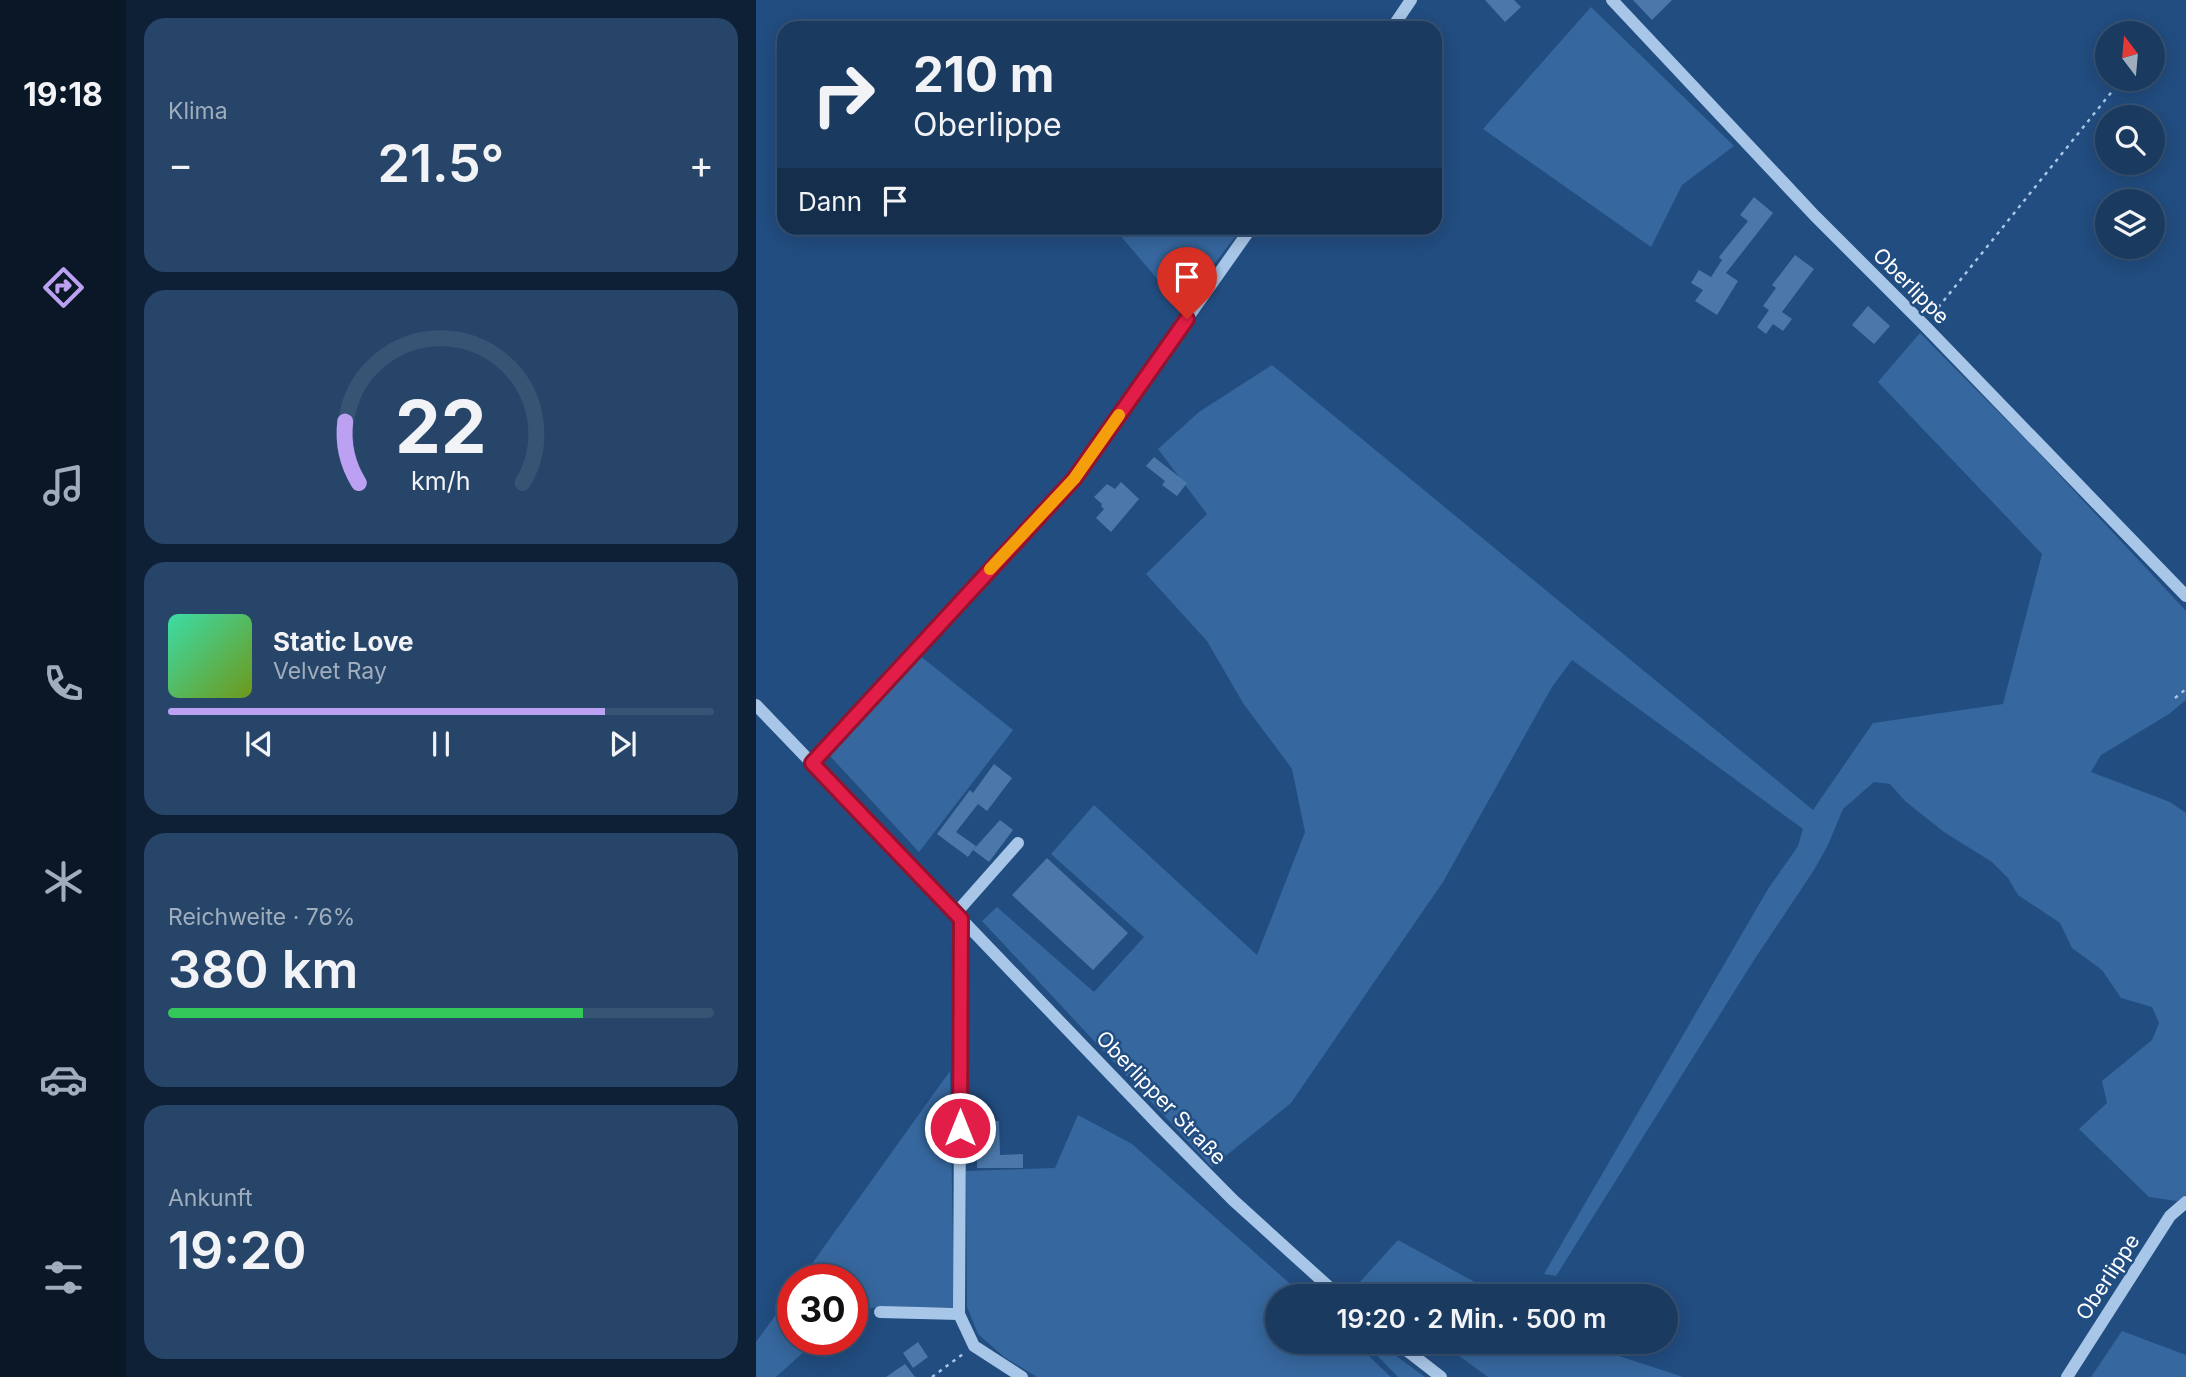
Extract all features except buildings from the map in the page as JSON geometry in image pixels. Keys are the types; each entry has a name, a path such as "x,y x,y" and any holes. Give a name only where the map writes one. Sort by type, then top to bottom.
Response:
{"street":[{"path":"1397,21 1411,0"},
{"name":"Oberlippe","path":"1612,0 1810,211 2186,596"},
{"path":"812,763 1074,479 1246,235"},
{"name":"Oberlipper Straße","path":"756,705 1233,1200 1326,1284"},
{"path":"1018,844 958,916 959,1314 974,1346 1022,1377"},
{"name":"Oberlippe","path":"2067,1377 2170,1216 2186,1202"},
{"path":"880,1312 959,1314"},
{"path":"1411,1354 1441,1377"}],"path":[{"path":"1924,325 2112,91"},
{"path":"2175,698 2186,689"},
{"path":"932,1377 974,1346"}],"shaded area":[{"path":"1591,7 1734,146 1682,185 1651,247 1483,129"},
{"path":"1120,235 1237,235 1181,307"},
{"path":"1920,333 2037,451 2186,611 2186,700 2169,714 2101,755 2091,772 2170,802 2186,813 2186,1195 2177,1201 2149,1197 2079,1129 2107,1103 2102,1081 2152,1040 2159,1023 2152,1007 2121,998 2102,970 2072,948 2060,923 2018,895 2008,878 1992,862 1944,832 1905,801 1890,784 1874,782 1843,809 1814,870 1754,960 1556,1276 1544,1274 1768,889 1798,846 1803,829 1572,660 1552,687 1443,882 1291,1103 1212,1167 982,921 997,907 1094,992 1144,937 1051,854 1094,805 1257,955 1305,832 1292,769 1243,703 1207,641 1146,574 1207,514 1158,449 1199,412 1272,365 1813,810 1873,723 2003,704 2042,554 1878,382"},
{"path":"919,655 1013,730 919,852 829,755"},
{"path":"950,1071 954,1307 868,1308 868,1264 812,1264"},
{"path":"1078,1115 1132,1144 1290,1284 1265,1284 1265,1354 1367,1354 1391,1377 1037,1377 1004,1357 978,1334 967,1307 966,1171 1055,1168"},
{"path":"1398,1240 1478,1284 1360,1284"},
{"path":"777,1313 777,1355 800,1355 776,1377 756,1377 756,1342"},
{"path":"2122,1331 2186,1355 2186,1377 2091,1377"},
{"path":"1376,1354 1393,1354 1425,1377 1398,1377"},
{"path":"1456,1354 1613,1354 1683,1377 1488,1377"}],"slow traffic":[{"path":"990,569 1074,479 1119,415"}],"route":[{"path":"960,1128 961,919 812,763 1074,479 1187,319"}]}
